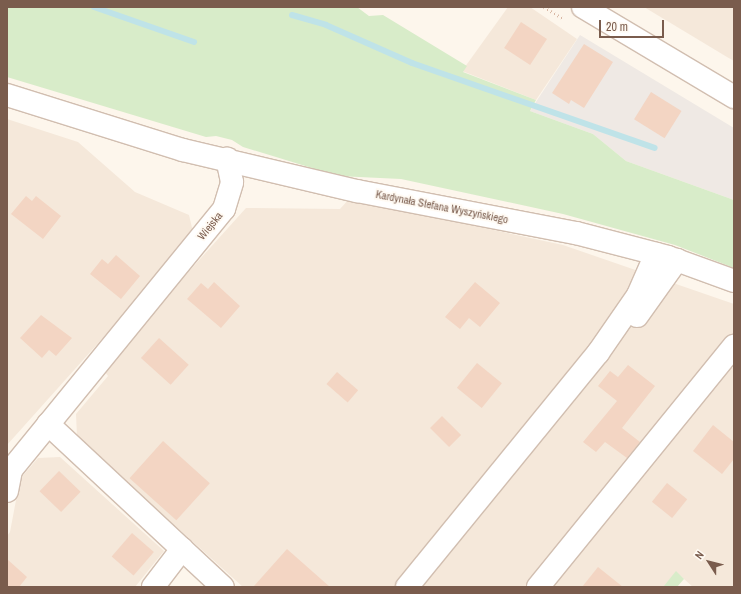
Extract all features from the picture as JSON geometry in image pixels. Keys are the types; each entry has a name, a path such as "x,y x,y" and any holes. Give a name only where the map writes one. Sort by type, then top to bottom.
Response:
{"street":[{"path":"583,7 734,97"},
{"path":"7,95 183,150 227,159"},
{"name":"Kardynała Stefana Wyszyńskiego","path":"227,159 357,190 576,233 677,260 734,281"},
{"name":"Wiejska","path":"7,491 11,470 224,209 232,182 227,159"},
{"path":"407,587 598,353 638,295 656,254"},
{"path":"568,390 602,358 629,327 664,282 677,260"},
{"path":"538,587 734,346"},
{"path":"48,424 223,587"},
{"path":"153,587 182,549"}],"shaded area":[{"path":"508,7 530,7 577,39 536,100 462,71"},
{"path":"644,7 734,7 734,61 727,57"},
{"path":"580,35 734,128 734,200 626,161 593,134 530,111"},
{"path":"7,119 78,142 135,192 189,215 194,236 7,445"},
{"path":"349,199 563,245 734,304 734,339 718,357 734,369 734,587 693,587 676,572 663,587 243,587 77,437 76,414 108,376 102,368 246,208 340,209"},
{"path":"60,457 164,551 135,587 7,587 7,536 10,532 20,479 38,458"}],"green space":[{"path":"7,7 357,7 369,16 383,15 467,66 463,72 536,100 530,111 593,134 626,161 734,200 734,268 675,245 563,214 401,179 338,176 243,147 232,140 216,136 206,137 7,77"},
{"path":"676,571 684,579 677,587 663,587"}],"building":[{"path":"521,22 547,39 530,65 504,48"},
{"path":"584,44 613,62 584,108 571,100 569,104 552,93"},
{"path":"651,92 682,111 665,138 634,119"},
{"path":"26,196 32,201 36,196 61,216 43,239 11,214"},
{"path":"116,255 140,276 121,299 90,274 102,259 108,264"},
{"path":"214,282 240,306 221,328 187,299 201,283 208,289"},
{"path":"475,282 500,303 480,327 469,318 460,329 445,317"},
{"path":"41,315 72,338 56,356 49,350 42,358 20,338"},
{"path":"159,338 189,365 171,385 141,358"},
{"path":"477,363 502,383 482,408 457,388"},
{"path":"628,365 655,386 622,428 640,442 627,458 605,442 596,452 583,442 617,401 598,386 610,371 618,377"},
{"path":"337,372 358,390 348,402 327,384"},
{"path":"442,416 461,435 449,447 430,428"},
{"path":"713,425 734,442 734,459 722,474 693,451"},
{"path":"163,441 210,483 176,520 130,478"},
{"path":"59,471 81,492 61,512 40,491"},
{"path":"667,483 687,499 672,518 652,502"},
{"path":"132,533 154,552 134,575 112,556"},
{"path":"287,549 330,587 253,587"},
{"path":"7,559 27,577 19,587 7,587"},
{"path":"598,567 623,587 582,587"}],"waterway":[{"path":"94,7 194,42"},
{"path":"292,15 326,25 412,63 655,148"}]}
